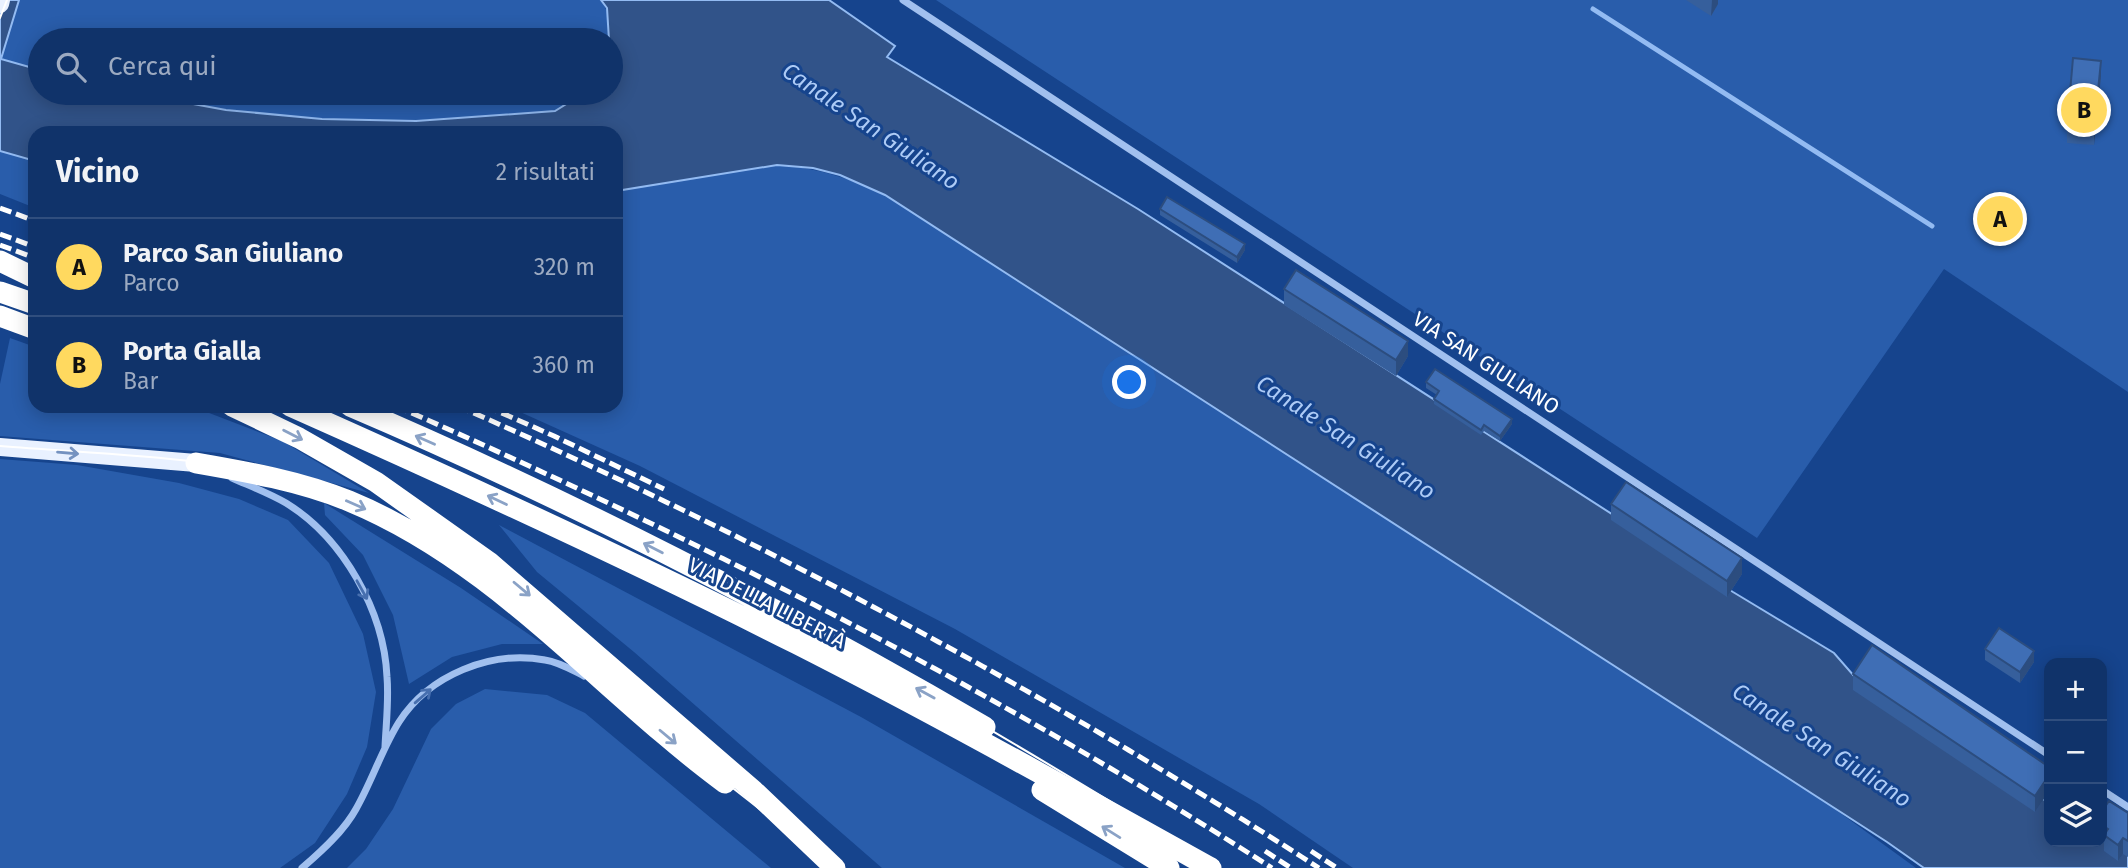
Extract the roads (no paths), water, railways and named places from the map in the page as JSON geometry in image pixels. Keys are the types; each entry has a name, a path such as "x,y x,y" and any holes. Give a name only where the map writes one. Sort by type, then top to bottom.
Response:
{"highway":[{"path":"0,261 28,275"},
{"path":"0,292 28,302"},
{"path":"0,316 28,326"},
{"path":"247,413 299,438 376,482 489,562 754,791 835,868"},
{"name":"VIA DELLA LIBERTÀ","path":"305,413 541,520 797,644 947,722 1212,868"},
{"path":"365,413 561,503 730,586 866,659 1104,797 1212,868"},
{"path":"196,463 318,489 362,507 415,534 489,584 721,780 811,847"},
{"path":"541,520 954,738 1169,868"}],"main road":[{"path":"0,447 196,463"}],"street":[{"name":"VIA SAN GIULIANO","path":"902,0 2044,752"},
{"path":"196,463 247,485 310,521 354,575 371,606 381,635 387,676 385,751"},
{"path":"302,868 330,842 355,811 399,722 431,688 491,659 520,657 547,660 616,692"},
{"path":"2107,793 2128,807"}],"water":[{"name":"Canale San Giuliano","path":"0,0 19,0 1,59 28,67 28,105 199,105 322,119 416,121 555,111 565,105 623,105 623,28 608,28 607,8 601,0 829,0 895,46 887,57 1138,209 1733,592 1834,653 1854,676 2044,800 2044,847 2107,847 2107,840 2128,854 2128,868 1924,868 885,195 840,175 813,168 777,165 623,190 623,126 28,126 28,159 0,151"}],"waterway":[{"path":"1593,9 1932,226"}],"tram line":[{"path":"0,18 7,0"},
{"path":"0,260 28,273"},
{"path":"366,413 614,526 767,604 963,714 1219,868"},
{"path":"0,446 162,458 242,469 320,488 371,508 464,562 508,595 671,738 832,868"}],"railway":[{"path":"0,208 28,218"},
{"path":"0,234 28,244"},
{"path":"0,245 28,255"},
{"path":"412,413 621,509 843,620 1060,739 1272,868"},
{"path":"474,413 680,509 897,620 1111,740 1319,868"},
{"path":"502,413 664,489"},
{"path":"1265,851 1291,868"},
{"path":"1311,851 1337,868"}],"place":[{"name":"Porta Gialla","path":"2084,110"},
{"name":"Parco San Giuliano","path":"2000,219"}]}
